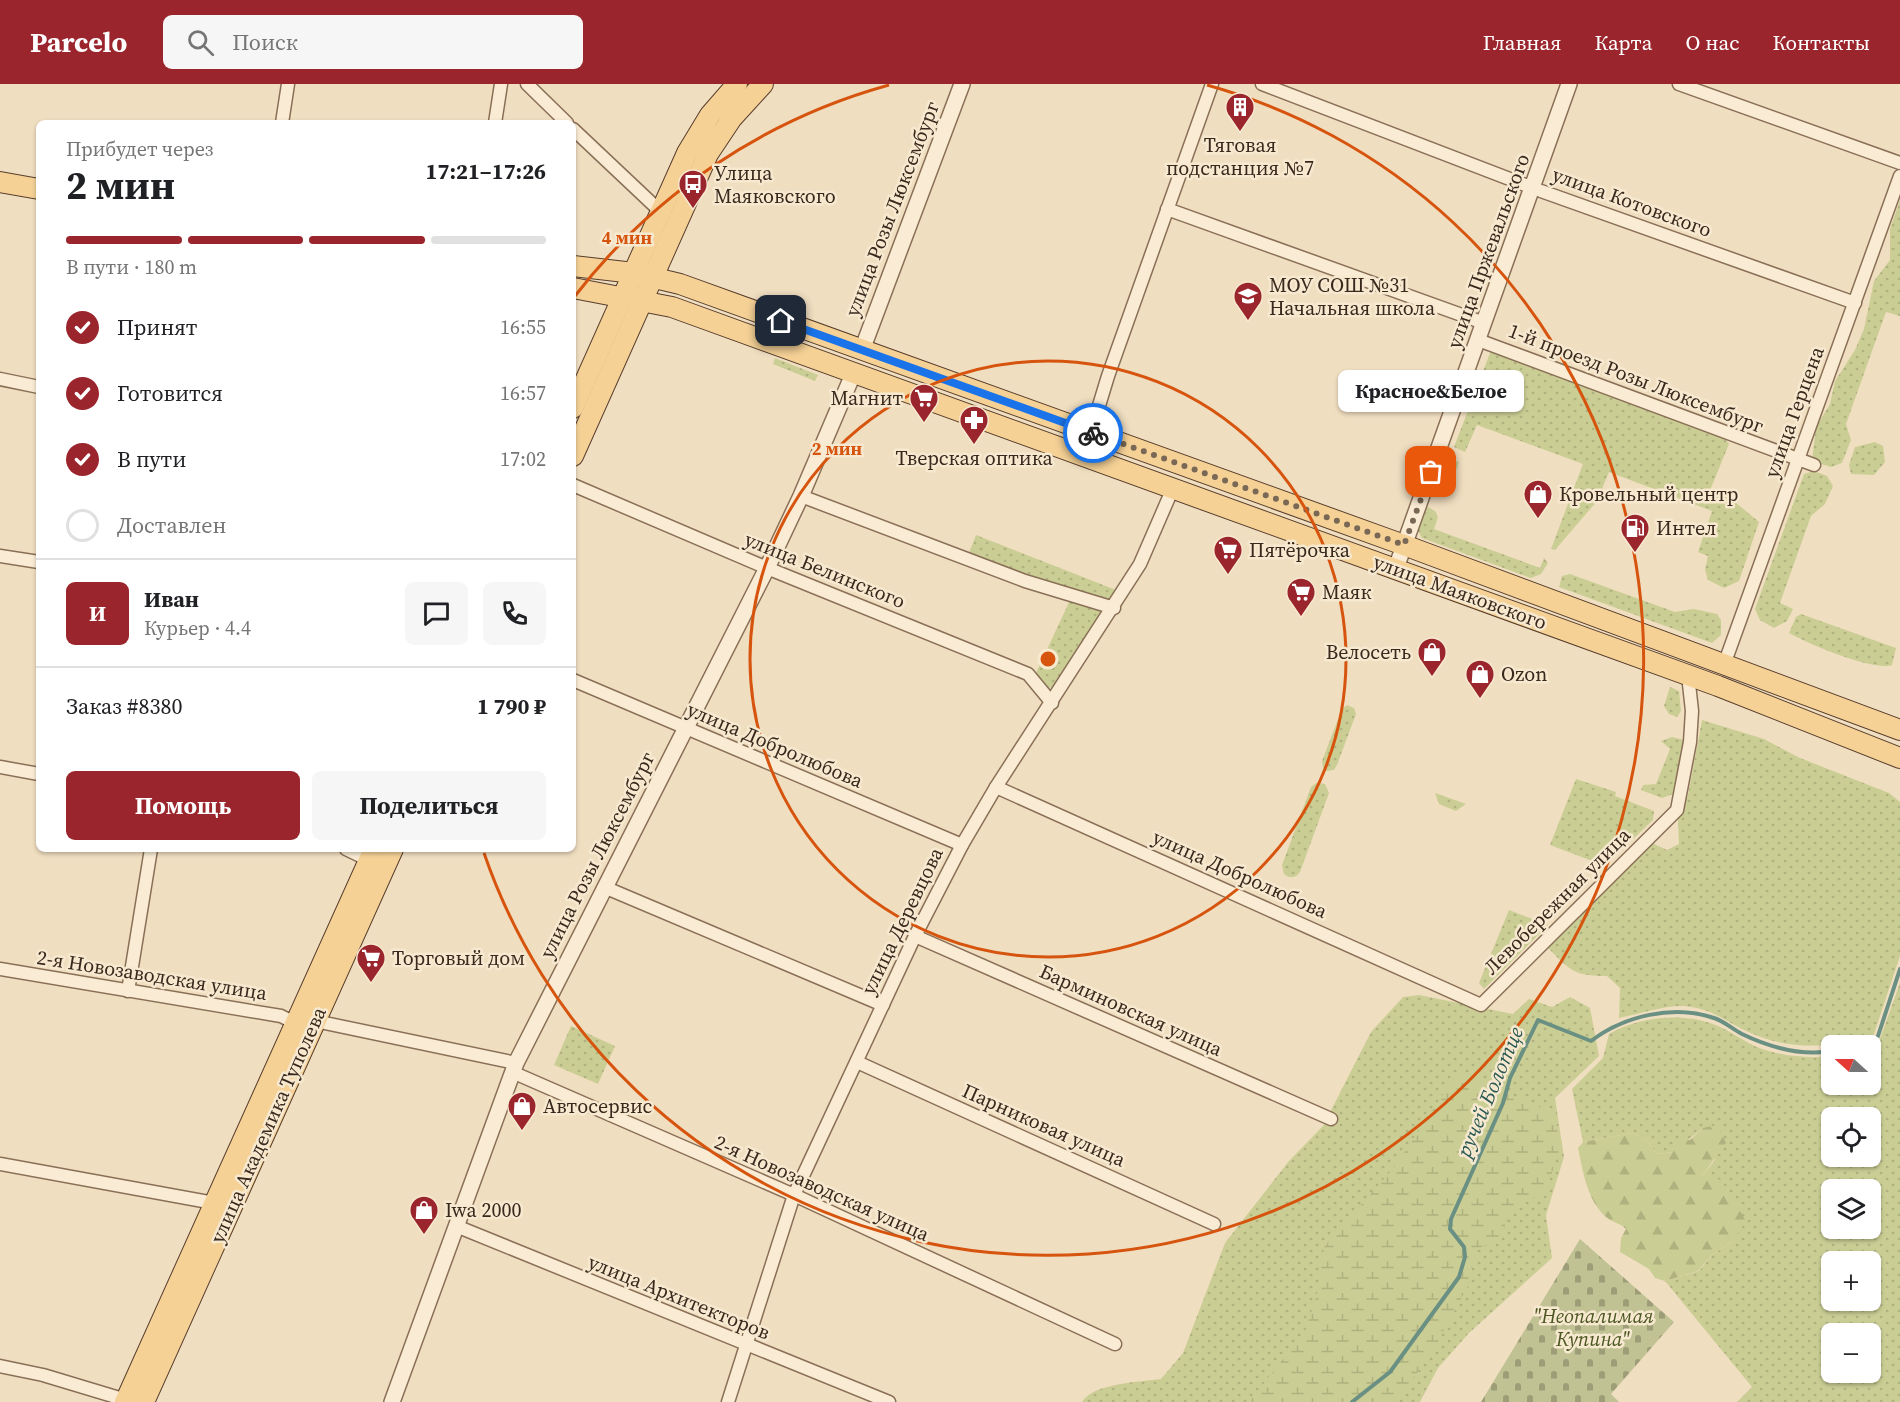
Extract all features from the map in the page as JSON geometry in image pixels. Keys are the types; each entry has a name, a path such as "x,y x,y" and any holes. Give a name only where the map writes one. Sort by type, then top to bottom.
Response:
{"main road":[{"path":"576,449 708,154 732,118 763,84"},
{"path":"576,401 693,142 731,86"},
{"path":"0,182 36,188"},
{"name":"улица Маяковского","path":"576,266 634,273 680,284 1725,662 1900,730"},
{"name":"улица Маяковского","path":"576,289 672,307 1688,675 1900,758"},
{"name":"улица Академика Туполева","path":"131,1402 303,1049 392,852"},
{"name":"улица Академика Туполева","path":"131,1402 214,1203 371,854"},
{"path":"307,996 308,1013 315,1021"},
{"path":"295,1023 302,1033 303,1049"}],"street":[{"path":"282,120 288,84"},
{"path":"495,120 501,84"},
{"path":"527,84 564,120"},
{"name":"улица Розы Люксембург","path":"862,350 962,84"},
{"path":"1091,432 1212,84"},
{"name":"улица Котовского","path":"1262,84 1533,187 1856,303"},
{"name":"улица Пржевальского","path":"1396,568 1569,84"},
{"path":"1679,84 1900,163"},
{"path":"576,132 661,212"},
{"name":"улица Герцена","path":"1725,662 1796,459 1856,303 1900,176"},
{"name":"1-й проезд Розы Люксембург","path":"1167,209 1484,323"},
{"name":"1-й проезд Розы Люксембург","path":"1479,340 1814,465"},
{"name":"улица Розы Люксембург","path":"392,1402 514,1068 767,568 801,496 854,372"},
{"path":"0,379 36,386"},
{"name":"улица Белинского","path":"576,486 767,568 1028,674 1052,703"},
{"name":"улица Деревцова","path":"728,1402 794,1196 915,936 962,845 996,788 1114,608 1140,564 1173,488"},
{"path":"801,496 1025,581 1114,608"},
{"path":"0,556 36,562"},
{"name":"Левобережная улица","path":"1337,939 1481,1005 1677,810 1690,742 1692,711 1688,675"},
{"name":"улица Добролюбова","path":"576,681 962,845"},
{"path":"0,767 36,773"},
{"name":"улица Добролюбова","path":"996,788 1337,939"},
{"path":"128,991 151,852"},
{"path":"604,887 883,1005"},
{"name":"Барминовская улица","path":"915,936 1331,1119"},
{"name":"2-я Новозаводская улица","path":"0,969 281,1016 295,1023"},
{"name":"2-я Новозаводская улица","path":"315,1021 514,1068 1115,1344"},
{"name":"Парниковая улица","path":"857,1062 1214,1224"},
{"path":"0,1164 214,1203"},
{"name":"улица Архитекторов","path":"456,1226 888,1402"},
{"path":"0,1366 43,1375 131,1402"}],"green space":[{"path":"1900,200 1900,316 1886,312 1846,424 1851,440 1842,463 1831,467 1812,461 1816,427 1830,404 1835,381 1855,350 1864,329 1874,281 1890,260 1890,229"},
{"path":"1490,353 1496,353 1725,439 1729,444 1704,505 1718,488 1759,522 1739,581 1724,588 1708,580 1705,570 1708,556 1698,552 1712,511 1609,472 1597,501 1555,550 1551,549 1583,464 1477,425 1465,452 1454,447"},
{"path":"775,358 818,375 815,381 773,364"},
{"path":"1875,442 1883,446 1885,462 1874,475 1851,474 1849,465 1855,447"},
{"path":"1444,461 1459,462 1448,492 1440,489 1436,482"},
{"path":"1814,471 1827,476 1833,486 1825,504 1811,516 1780,603 1793,609 1787,621 1774,628 1760,620 1755,609 1804,474"},
{"path":"1428,507 1435,511 1438,517 1434,529 1540,568 1544,558 1548,563 1541,574 1531,578 1422,538 1416,527 1421,514"},
{"path":"976,535 1116,590 1111,603 967,558"},
{"path":"1570,574 1675,612 1694,609 1717,614 1721,620 1721,635 1712,643 1559,587 1562,576"},
{"path":"1071,598 1106,609 1056,687 1045,688 1036,673"},
{"path":"1801,614 1896,648 1892,665 1883,666 1856,661 1789,633 1796,617"},
{"path":"1670,687 1679,691 1681,711 1677,717 1669,714 1664,706"},
{"path":"1347,705 1354,708 1356,714 1337,765 1334,770 1327,771 1323,768 1322,761 1342,709"},
{"path":"1702,720 1764,739 1800,758 1889,793 1900,802 1900,956 1873,1035 1821,1035 1821,1045 1789,1044 1758,1036 1708,1011 1683,1006 1619,1018 1620,988 1607,976 1587,975 1573,970 1547,947 1652,843 1667,850 1679,844 1678,821 1688,795"},
{"path":"1672,737 1684,740 1685,752 1673,794 1662,798 1641,790 1643,785 1656,784 1670,749 1661,741"},
{"path":"1576,779 1616,792 1615,796 1654,811 1653,820 1633,839 1626,836 1605,857 1609,864 1600,864 1550,845"},
{"path":"1316,783 1325,784 1329,793 1300,872 1295,877 1288,877 1284,874 1282,865 1311,787"},
{"path":"1435,793 1466,804 1456,811 1439,804"},
{"path":"1509,910 1548,925 1484,989 1479,983"},
{"path":"1900,983 1900,1402 1737,1402 1752,1387 1665,1281 1699,1271 1712,1255 1732,1242 1702,1176 1715,1160 1703,1128 1673,1152 1657,1154 1645,1138 1632,1133 1583,1142 1572,1089 1603,1058 1609,1034 1620,1028 1660,1018 1701,1020 1762,1049 1805,1057 1821,1057 1821,1095 1881,1095 1881,1036"},
{"path":"1419,995 1513,1014 1529,999 1552,1007 1570,997 1590,1008 1599,1056 1555,1098 1564,1157 1546,1215 1552,1258 1469,1333 1438,1368 1420,1402 1082,1402 1096,1391 1107,1387 1161,1379 1183,1353 1225,1243 1289,1161 1323,1126 1371,1032 1403,997"},
{"path":"571,1026 615,1046 598,1084 554,1065"},
{"path":"1457,1073 1537,1105 1556,1121 1560,1149 1546,1190 1513,1210 1497,1241 1476,1249 1468,1286 1432,1352 1396,1402 1249,1402 1305,1331 1317,1294 1324,1247 1396,1165"},
{"path":"1717,1125 1726,1143 1702,1176 1721,1180 1746,1221 1732,1242 1712,1255 1698,1271 1665,1281 1655,1278 1649,1269 1620,1252 1621,1238 1626,1229 1606,1217 1594,1202 1587,1185 1578,1148 1583,1142 1632,1133 1645,1138 1657,1154 1673,1152 1674,1143 1681,1139 1690,1140 1703,1128"},
{"name":"\"Неопалимая Купина\"","path":"1580,1239 1674,1322 1611,1394 1619,1402 1481,1402"}],"waterway":[{"name":"ручей Болотце","path":"1878,1035 1900,969"},
{"name":"ручей Болотце","path":"1352,1402 1390,1372 1459,1277 1465,1257 1464,1247 1450,1229 1451,1219 1503,1103 1510,1078 1538,1020 1591,1041 1604,1032 1634,1019 1682,1012 1718,1019 1742,1034 1763,1043 1797,1051 1821,1052"}],"way so far":[{"path":"1093,433 1404,545 1431,472"}],"place":[{"name":"Тяговая подстанция №7","path":"1240,132"},
{"name":"Улица Маяковского","path":"693,210"},
{"name":"МОУ СОШ №31 Начальная школа","path":"1248,322"},
{"name":"Магнит","path":"924,424"},
{"name":"Тверская оптика","path":"974,446"},
{"name":"Красное&Белое","path":"1431,472"},
{"name":"Кровельный центр","path":"1538,520"},
{"name":"Интел","path":"1635,554"},
{"name":"Пятёрочка","path":"1228,576"},
{"name":"Маяк","path":"1301,618"},
{"name":"Велосеть","path":"1432,678"},
{"name":"Ozon","path":"1480,700"},
{"name":"Торговый дом","path":"371,984"},
{"name":"Автосервис","path":"522,1132"},
{"name":"Iwa 2000","path":"424,1236"}],"route":[{"path":"781,321 1093,433"}]}
